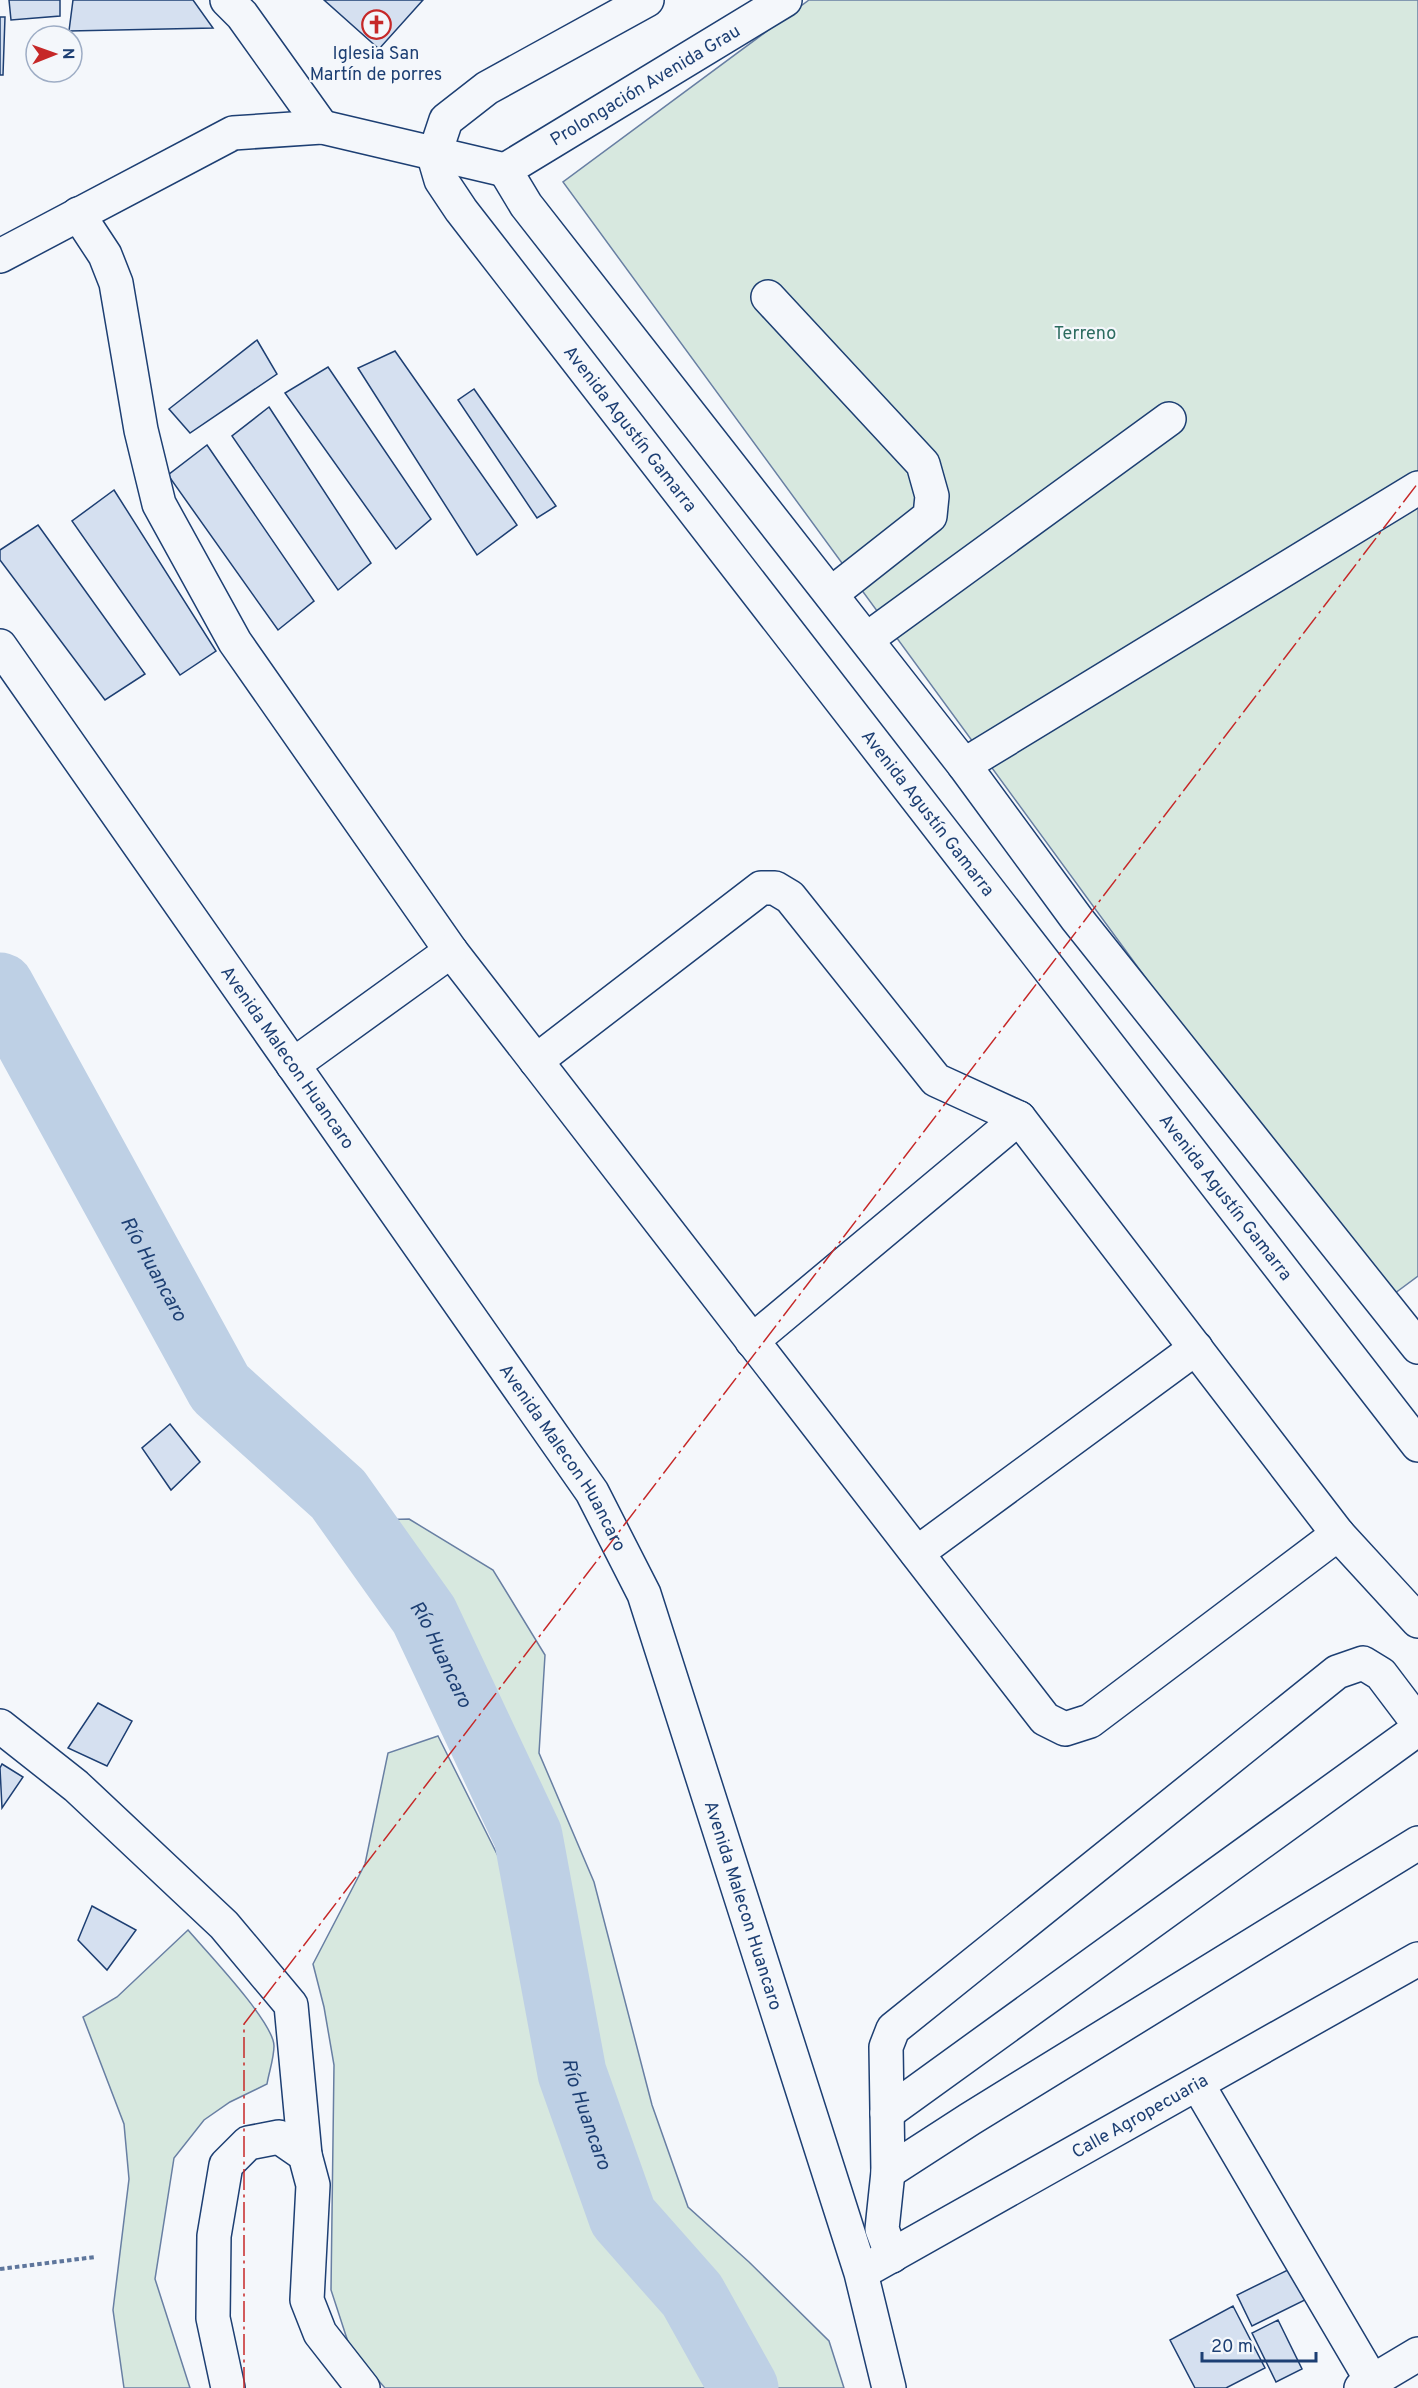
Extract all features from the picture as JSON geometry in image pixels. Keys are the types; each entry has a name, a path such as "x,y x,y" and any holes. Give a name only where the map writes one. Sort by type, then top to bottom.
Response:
{"main road":[{"path":"227,0 242,15 322,127"},
{"path":"438,166 446,120 487,88 647,0"},
{"name":"Prolongación Avenida Grau","path":"505,170 785,0"},
{"path":"0,256 233,133 322,127 438,166 505,170 526,205 867,639 964,765 1077,919 1418,1347"},
{"name":"Avenida Agustín Gamarra","path":"438,166 460,210 1418,1445"},
{"path":"78,214 105,255 116,283 141,430 159,504 235,642 451,951 1045,1719 1065,1729 1090,1721 1338,1534"},
{"path":"768,297 923,464 932,496 930,516 831,594"},
{"path":"867,639 1169,419"},
{"path":"964,765 1418,489"},
{"name":"Avenida Malecon Huancaro","path":"0,646 592,1492 644,1594 861,2273 889,2388"},
{"path":"536,1060 761,888 775,888 790,897 936,1080 1019,1118 1338,1534 1418,1622"},
{"path":"1039,955 1077,919"},
{"path":"293,1065 451,951"},
{"path":"752,1341 1019,1118"},
{"path":"917,1553 1196,1348"},
{"path":"892,2256 882,2229 888,2172 886,2047 893,2029 1337,1672 1364,1663 1381,1674 1418,1723"},
{"path":"0,1726 76,1786 224,1925 291,2005 305,2155 314,2185 307,2300 320,2333 363,2388"},
{"path":"887,2113 1418,1729"},
{"path":"888,2172 1418,1843"},
{"name":"Calle Agropecuaria","path":"861,2273 1418,1959"},
{"path":"1198,2085 1366,2385 1418,2354"},
{"path":"228,2388 213,2318 214,2236 226,2165 248,2143 279,2137 305,2155"}],"path":[{"path":"0,2269 94,2258"}],"green space":[{"name":"Terreno","path":"809,0 1418,0 1418,1276 1383,1302 563,182"},
{"path":"409,1519 493,1570 545,1655 539,1753 594,1882 652,2105 688,2207 749,2262 829,2341 844,2388 762,2388 754,2352 711,2293 642,2213 593,2098 532,1792 443,1608 375,1520"},
{"path":"438,1736 499,1858 561,2138 590,2217 665,2303 722,2388 385,2388 350,2348 331,2290 334,2065 324,2007 313,1964 365,1864 388,1753"},
{"path":"188,1930 263,2021 271,2035 274,2046 273,2055 267,2084 230,2102 204,2120 174,2158 155,2279 190,2388 124,2388 113,2310 129,2179 124,2124 83,2017 117,1997"}],"building":[{"path":"9,0 60,0 60,16 11,20"},
{"path":"73,0 193,0 213,28 84,31 84,24 70,24"},
{"name":"Iglesia San Martín de porres","path":"324,0 423,0 379,49"},
{"path":"0,17 5,17 3,75 0,75"},
{"path":"257,340 277,374 190,433 169,409"},
{"path":"395,351 517,525 477,555 358,368"},
{"path":"328,367 431,519 396,549 285,393"},
{"path":"474,389 556,506 537,518 458,400"},
{"path":"269,407 371,563 338,590 232,436"},
{"path":"207,445 314,601 278,630 168,475"},
{"path":"114,490 216,651 180,675 72,521"},
{"path":"38,525 145,674 105,700 0,560 0,550"},
{"path":"170,1424 200,1462 171,1490 142,1448"},
{"path":"98,1703 132,1721 107,1766 68,1748"},
{"path":"2,1764 23,1777 2,1808 0,1768"},
{"path":"92,1906 136,1930 107,1970 78,1940"},
{"path":"1296,2266 1311,2297 1252,2326 1237,2295"},
{"path":"1233,2306 1265,2368 1226,2388 1195,2388 1170,2340"},
{"path":"1278,2320 1302,2369 1276,2382 1252,2333"}],"waterway":[{"name":"Río Huancaro","path":"0,987 220,1388 338,1494 424,1615 528,1836 572,2073 623,2217 692,2295 744,2388"}],"power":[{"path":"244,2388 244,2024 1418,483"}],"place":[{"name":"Iglesia San Martín de porres","path":"376,24"}]}
